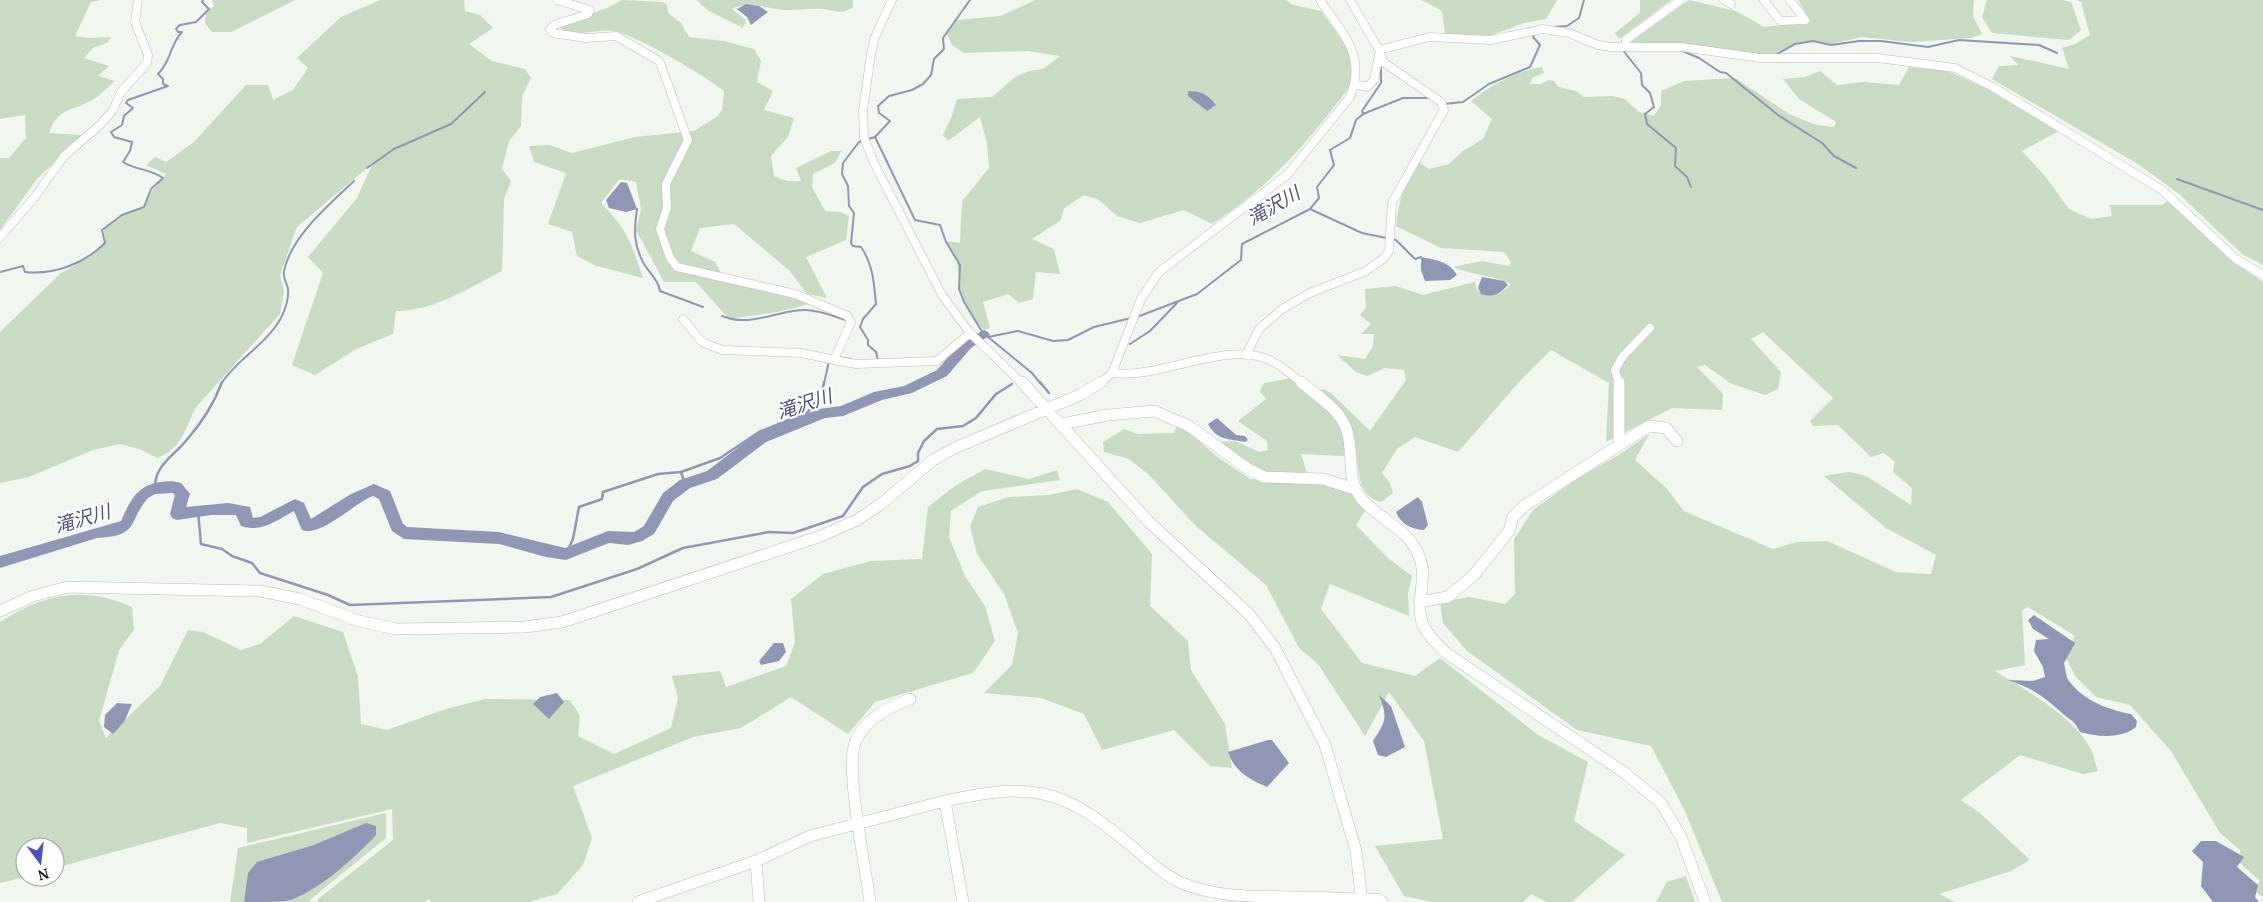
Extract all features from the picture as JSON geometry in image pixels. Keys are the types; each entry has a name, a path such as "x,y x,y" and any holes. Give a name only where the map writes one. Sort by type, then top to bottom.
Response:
{"street":[{"path":"0,236 34,198 64,156 101,124 113,110 122,92 147,62 148,55 135,22 138,0"},
{"path":"557,0 590,10 588,14 554,25 550,29 553,33 586,38 616,36 659,61 661,65 688,140 666,184 668,208 660,229 670,258 677,266 686,270 796,294 848,316 851,322 834,360"},
{"path":"892,0 875,37 871,54 863,110 864,138 874,163 942,295 970,333 1013,373 1062,424 1148,521 1249,614 1275,648 1325,746 1356,851 1361,901"},
{"path":"0,612 16,601 40,592 68,587 242,589 300,599 359,621 396,629 525,627 562,622 821,536 857,520 873,510 933,460 957,447 1082,394 1112,373 1141,299 1158,272 1287,175 1350,97 1357,85 1359,74 1358,62 1320,0"},
{"path":"1246,355 1259,330 1294,302 1369,271 1379,264 1389,251 1392,203 1444,110 1441,102 1388,67 1350,0"},
{"path":"1626,46 1626,40 1680,0"},
{"path":"1764,0 1780,21 1805,20 1790,0"},
{"path":"1379,52 1429,37 1491,40 1547,29 1578,35 1598,45 1681,47 1760,58 1878,58 1954,68 1993,86 2162,190 2236,259 2263,275"},
{"path":"1357,85 1367,87 1374,80 1379,52"},
{"path":"683,319 702,342 722,350 802,353 856,364 937,361 970,333"},
{"path":"1619,446 1618,384 1615,370 1623,356 1650,328"},
{"path":"1112,373 1142,374 1246,355 1256,355 1276,364 1334,410 1344,423 1349,438 1355,488 1376,513 1406,537 1418,552 1424,572 1419,602 1423,627 1440,648 1626,773 1661,803 1674,821 1681,836 1705,902"},
{"path":"1062,424 1108,415 1154,411 1189,426 1248,469 1264,477 1323,479 1355,488"},
{"path":"1419,602 1448,597 1454,593 1474,576 1509,531 1513,517 1524,506 1649,426 1657,425 1672,432 1677,441"},
{"path":"870,902 853,770 854,745 867,725 885,708 910,699"},
{"path":"638,902 756,861 810,836 985,791 1015,790 1041,792 1066,799 1083,809 1160,870 1180,883 1211,892 1241,897 1361,901 1378,899 1382,902"},
{"path":"945,801 963,902"},
{"path":"756,861 760,902"}],"green space":[{"path":"0,0 101,0 91,2 75,36 90,38 111,37 108,42 93,48 84,58 109,66 98,76 115,81 94,99 67,111 57,118 49,133 82,135 37,179 0,230 0,158 9,158 26,138 25,115 0,119"},
{"path":"212,0 295,0 231,32 212,32 205,23 206,13 214,6"},
{"path":"380,0 464,0 465,11 480,15 493,28 469,44 492,61 525,69 531,78 522,97 521,126 509,141 502,169 511,181 504,199 502,271 438,303 410,310 396,311 393,334 356,349 315,375 292,365 323,273 308,257 357,198 373,163 297,227 280,275 284,291 280,314 197,406 182,436 173,449 157,458 142,450 120,444 93,450 29,477 0,483 0,332 61,273 92,256 105,241 104,229 125,213 145,208 147,197 166,174 146,165 155,157 166,162 194,142 246,85 268,85 273,100 293,90 308,68 297,58 341,17"},
{"path":"622,0 663,2 667,5 668,13 681,23 689,37 724,41 754,49 761,61 757,82 773,91 764,110 794,118 788,137 771,156 774,176 787,181 801,181 796,168 831,151 841,151 835,163 813,174 812,187 825,211 840,212 849,216 846,240 806,257 827,298 807,294 790,271 734,224 700,228 691,251 715,262 725,281 791,297 810,304 777,312 729,319 696,282 664,282 636,230 641,209 636,182 620,179 601,203 617,220 627,237 643,278 597,266 577,256 572,232 548,224 566,173 534,162 529,146 549,145 572,153 635,137 694,131 718,116 722,109 724,91 687,66 653,47 613,31 578,33 557,26 607,8"},
{"path":"696,0 853,0 853,7 839,12 824,9 785,10 751,5 738,6 732,9 746,20 743,28 709,11"},
{"path":"1035,0 1286,0 1293,5 1321,11 1336,31 1349,54 1352,62 1353,76 1349,88 1317,129 1290,159 1261,187 1212,224 1184,210 1140,223 1117,216 1099,200 1084,195 1064,208 1061,220 1032,239 1054,249 1060,274 1036,272 1033,299 1019,303 1008,294 983,302 990,328 984,330 974,320 960,292 957,262 946,241 960,243 962,201 989,168 987,143 980,117 948,141 943,135 957,99 992,97 1015,77 1029,71 1043,69 1060,56 1028,51 964,53 952,45 947,34 957,20 1001,16"},
{"path":"1422,0 1557,0 1546,19 1524,23 1489,36 1445,34 1442,11"},
{"path":"1640,0 1671,0 1619,39 1615,33 1640,13"},
{"path":"1689,0 1736,11 1764,27 1811,22 1798,0 1974,0 1973,16 1982,34 1971,38 1912,42 1862,37 1831,44 1813,41 1795,43 1773,54 1758,55 1713,48 1630,42"},
{"path":"1987,0 2062,0 2071,2 2081,30 2069,40 1992,33 1982,17"},
{"path":"2077,0 2263,0 2263,265 2242,254 2179,194 2138,164 1992,79 1999,66 2018,65 2010,56 2069,69 2062,48 2075,44 2090,35 2081,2"},
{"path":"1542,67 1544,73 1532,78 1530,84 1540,84 1549,80 1554,81 1559,87 1576,91 1584,97 1612,96 1625,99 1639,112 1654,116 1661,105 1661,91 1684,81 1735,78 1789,114 1816,125 1834,127 1836,122 1799,99 1783,79 1805,77 1820,71 1837,85 1863,82 1899,85 1909,67 1948,71 1991,91 2059,131 2022,151 2045,176 2069,209 2091,219 2112,216 2110,205 2162,205 2168,201 2228,258 2263,282 2263,897 2254,891 2260,881 2240,863 2240,850 2220,833 2171,751 2130,705 2096,697 2075,676 2065,655 2075,636 2028,607 2022,610 2025,665 1995,671 2048,705 2072,725 2091,749 2098,771 2083,774 2020,755 1961,800 1980,813 2030,860 2011,871 1939,894 1955,902 1722,902 1684,809 1651,746 1577,730 1467,651 1443,623 1440,602 1469,597 1505,604 1515,594 1514,539 1533,510 1578,478 1617,456 1649,434 1635,460 1666,488 1684,511 1773,549 1797,542 1827,541 1896,572 1931,574 1936,555 1886,528 1824,476 1849,472 1866,476 1911,505 1912,488 1893,472 1895,462 1884,453 1871,457 1838,425 1813,426 1810,421 1833,398 1763,332 1751,339 1781,372 1778,389 1765,395 1730,383 1705,365 1697,367 1723,394 1722,410 1672,408 1606,442 1609,383 1551,350 1520,381 1458,452 1415,437 1397,449 1382,473 1389,482 1393,493 1381,502 1366,493 1362,487 1351,440 1319,391 1324,389 1332,394 1370,431 1406,380 1404,370 1385,368 1367,376 1356,372 1337,355 1365,359 1373,346 1374,334 1361,334 1371,324 1360,315 1366,308 1365,289 1396,286 1423,295 1475,282 1477,291 1492,295 1503,291 1511,284 1453,267 1482,261 1509,266 1511,262 1504,252 1441,248 1396,226 1398,209 1403,192 1417,161 1429,169 1449,164 1463,151 1483,139 1492,119 1471,101 1504,80"},
{"path":"1292,378 1340,422 1344,440 1344,456 1301,454 1307,473 1263,473 1219,442 1235,441 1259,452 1268,450 1267,441 1238,421 1266,399 1260,391 1264,383"},
{"path":"1177,426 1184,427 1216,456 1250,479 1321,483 1350,492 1367,508 1356,525 1389,559 1412,576 1408,593 1409,616 1330,584 1321,609 1362,663 1415,676 1440,658 1538,735 1588,762 1574,821 1625,855 1572,902 1547,902 1531,894 1523,902 1433,902 1404,896 1375,846 1443,839 1424,741 1389,692 1365,736 1318,664 1299,648 1266,585 1196,526 1148,474 1129,459 1104,452 1103,442 1124,429 1138,434 1174,433"},
{"path":"985,469 1029,479 1057,470 1060,480 982,491 951,511 949,537 965,576 985,606 995,641 973,673 875,702 848,734 791,697 741,728 693,737 573,786 592,838 583,865 557,894 529,902 432,902 429,899 424,902 318,902 318,899 393,840 392,809 247,843 247,828 220,823 65,865 65,837 15,837 15,879 0,883 0,622 32,605 48,599 80,595 97,596 132,607 134,630 119,650 99,721 106,738 160,686 188,630 203,632 241,650 260,644 294,616 343,632 358,676 361,724 387,730 446,709 485,699 570,700 580,716 578,736 614,754 671,728 678,698 672,676 720,671 726,687 786,666 795,642 791,599 823,574 871,561 922,559 928,507 955,486"},
{"path":"1077,489 1108,502 1152,554 1150,606 1188,641 1191,670 1225,724 1232,768 1210,766 1174,730 1102,750 1084,714 1041,698 984,693 1012,665 1018,633 1004,594 977,554 970,526 978,507 1009,497 1049,495"},
{"path":"386,813 386,838 311,899 310,902 230,902 238,848"},
{"path":"1686,876 1695,902 1656,902 1667,882"}],"water":[{"path":"746,4 759,6 768,12 751,25 747,17 737,9"},
{"path":"1188,91 1204,94 1216,105 1207,111 1188,96"},
{"path":"621,182 627,183 637,209 626,212 609,208 606,200"},
{"path":"1421,257 1446,264 1457,275 1450,280 1425,281 1421,270"},
{"path":"1482,277 1504,281 1508,285 1496,294 1489,296 1481,294 1478,288"},
{"path":"1217,418 1236,435 1245,436 1248,440 1245,442 1219,436 1208,424"},
{"path":"1418,497 1422,502 1428,525 1424,530 1407,525 1396,512"},
{"path":"2034,615 2075,643 2064,663 2068,679 2075,688 2097,704 2131,714 2137,721 2136,727 2123,734 2109,736 2080,732 2072,721 2043,697 2031,689 2008,680 2033,681 2045,677 2043,667 2034,651 2036,640 2049,639 2033,629 2028,620"},
{"path":"774,643 783,643 786,652 779,661 761,665 759,661"},
{"path":"557,693 564,702 549,719 533,704 540,697"},
{"path":"1379,695 1391,706 1405,747 1386,757 1378,755 1373,741 1381,729 1384,719 1384,709"},
{"path":"117,703 132,704 124,722 113,734 104,727 105,715"},
{"path":"1272,740 1289,763 1267,787 1243,774 1235,765 1228,752"},
{"path":"366,823 376,826 376,835 347,864 322,883 286,901 244,902 248,873 257,862 314,845"},
{"path":"2201,841 2216,841 2244,857 2237,867 2258,885 2255,897 2259,902 2213,902 2201,886 2203,862 2192,851"}],"waterway":[{"path":"0,272 23,266 25,272 47,272 78,262 88,257 105,243 102,230 122,215 144,207 151,189 163,178 123,162 130,151 132,142 114,137 111,132 122,125 124,116 133,108 126,103 128,100 168,86 163,84 163,79 158,74 166,64 175,42 182,32 178,32 176,29 180,25 196,22 209,9 202,2 203,0"},
{"path":"875,137 890,121 879,113 878,106 889,96 912,90 923,84 931,75 934,59 944,49 943,38 970,0"},
{"name":"滝沢川","path":"1554,27 1567,26 1579,18 1584,0"},
{"name":"滝沢川","path":"1444,104 1463,102 1489,84 1530,67 1540,45 1533,37 1534,34"},
{"path":"1775,55 1795,44 1813,41 1831,45 1859,41 1881,41 1928,47 1959,40 2039,45 2057,53"},
{"path":"1622,49 1641,73 1642,85 1650,93 1654,107 1645,114 1647,124 1676,148 1675,166 1687,177 1691,187"},
{"path":"1680,50 1699,58 1720,72 1726,73 1778,115 1822,143 1834,156 1856,168"},
{"path":"1363,114 1362,111 1381,83 1381,64"},
{"path":"367,168 394,149 451,124 485,92"},
{"name":"滝沢川","path":"1363,114 1403,98 1428,98"},
{"name":"滝沢川","path":"1310,209 1319,198 1317,187 1334,165 1330,150 1350,138 1356,120 1363,114"},
{"path":"875,137 915,220 940,225 946,242 960,265 959,289 964,302 984,335 988,337"},
{"path":"875,137 859,142 843,163 842,174 848,186 849,206 854,213 851,243 853,246 861,247 868,260 876,304 863,319 860,327 868,340 868,345 876,352 878,360"},
{"path":"2177,179 2263,210"},
{"path":"221,384 235,367 275,328 286,304 288,289 284,273 288,258 303,233 323,210 354,181"},
{"path":"637,209 636,243 640,257 658,283 660,291 703,307"},
{"name":"滝沢川","path":"1137,317 1197,294 1241,260 1242,244 1310,209"},
{"path":"1310,209 1362,233 1396,240 1415,259 1421,257"},
{"path":"1130,344 1150,331 1177,303"},
{"path":"722,316 743,320 810,310 846,320 847,323"},
{"name":"滝沢川","path":"988,337 1018,331 1053,341 1068,340 1094,327 1131,318"},
{"name":"滝沢川","path":"0,562 41,551 97,532 112,531 126,525 143,494 155,488 164,487 176,487 183,494 177,514 228,509 245,511 246,522 253,524 265,521 295,505 299,507 307,526 324,519 356,498 374,490 385,495 397,527 404,533 499,538 546,551 566,554 608,537 628,539 637,537 649,530 668,497 685,484 712,475 761,438 824,413 843,411 879,396 907,390 942,373 966,345 984,335"},
{"path":"988,337 1032,373 1041,384"},
{"path":"837,357 851,359"},
{"path":"824,384 829,361"},
{"path":"681,472 720,458 759,432 808,412 822,392 824,382"},
{"path":"1040,382 1049,393"},
{"path":"155,487 161,467 185,442 201,421 211,406 221,384"},
{"path":"198,511 201,544 222,549 232,556 252,563 260,573 328,595 350,605 551,597 637,569 683,548 769,532 793,533 843,516 863,487 882,474 910,466 918,461 918,453 924,441 937,429 963,426 976,418 996,394 1012,384"},
{"path":"566,554 573,539 579,507 602,499 603,492 658,474 681,472"},
{"path":"681,472 685,484"}]}
